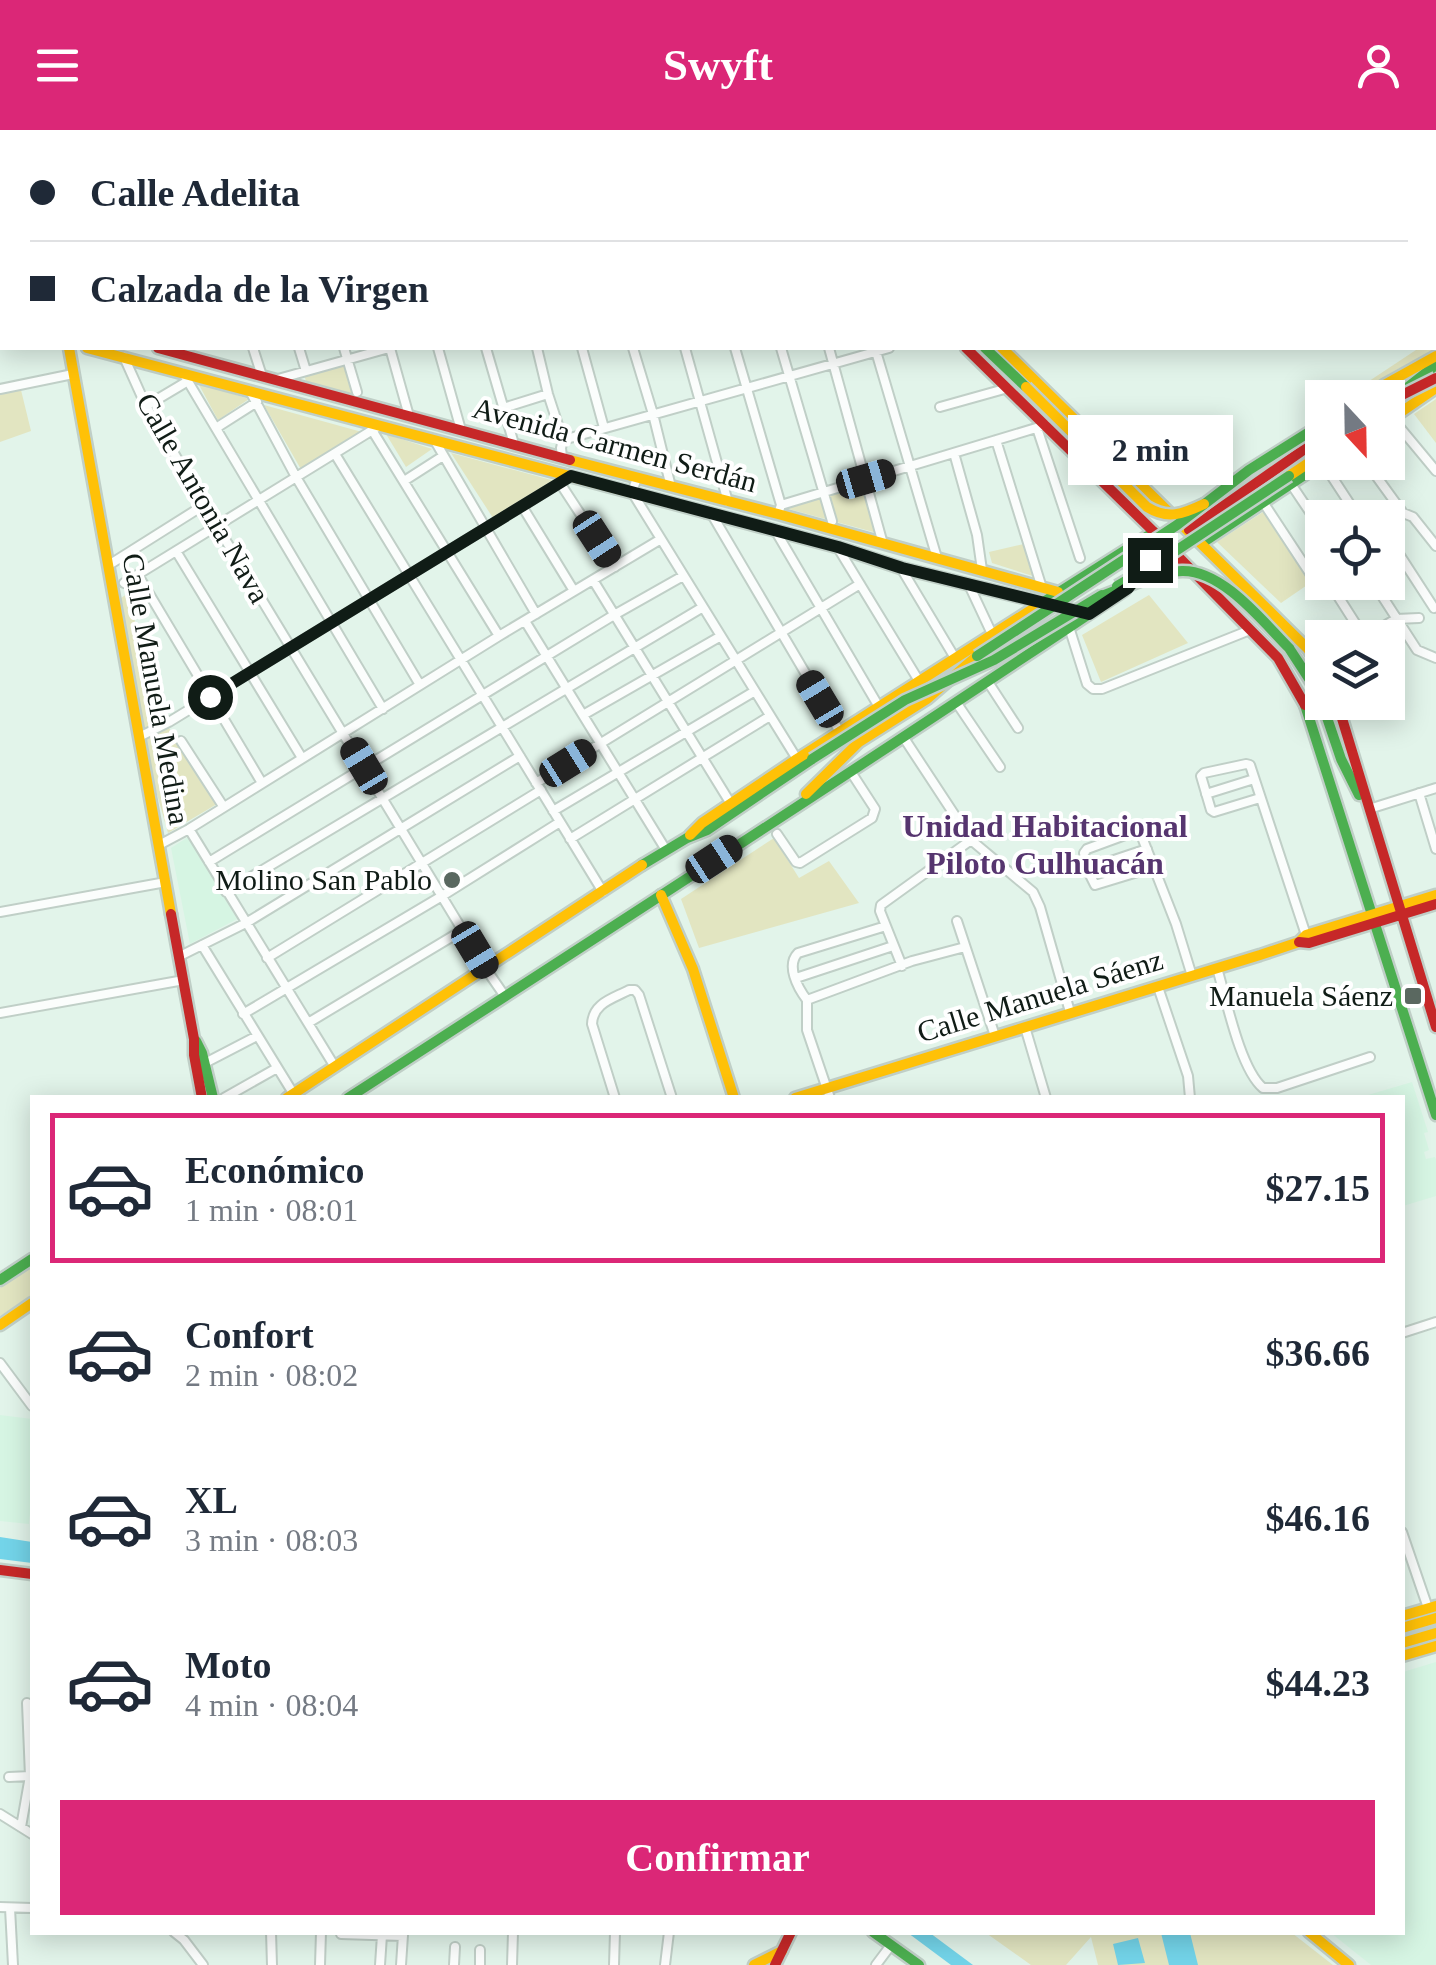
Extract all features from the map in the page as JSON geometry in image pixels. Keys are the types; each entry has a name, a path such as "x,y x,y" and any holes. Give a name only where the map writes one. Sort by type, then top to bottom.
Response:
{"street":[{"name":"Calle Manuela Medina","path":"69,350 194,1038"},
{"name":"Avenida Carmen Serdán","path":"95,350 376,428 838,547 902,568 1089,614"},
{"name":"Avenida Carmen Serdán","path":"166,350 728,502 780,509 883,544 1058,592"},
{"path":"203,350 206,360"},
{"path":"254,350 262,376"},
{"path":"300,350 306,371"},
{"path":"345,350 356,392"},
{"path":"276,379 382,350"},
{"path":"391,350 409,416"},
{"path":"439,350 461,430"},
{"path":"487,350 514,444"},
{"path":"537,350 563,440 562,457"},
{"path":"583,350 604,428"},
{"path":"634,350 671,487"},
{"path":"686,350 728,502"},
{"path":"736,350 780,509 824,492 1042,427"},
{"path":"782,350 832,521"},
{"path":"830,350 883,544"},
{"path":"563,440 872,350"},
{"path":"875,350 937,558"},
{"path":"968,350 1042,427 1168,546 1290,674 1308,708 1436,1115"},
{"path":"987,350 1146,507 1166,517 1204,504"},
{"path":"1004,350 1305,647"},
{"path":"1393,380 1436,356"},
{"name":"Calle Antonia Nava","path":"124,357 146,406 204,505 504,995"},
{"path":"1405,389 1436,364"},
{"path":"0,389 73,374"},
{"path":"146,406 186,377 383,709"},
{"path":"1405,394 1436,378"},
{"path":"940,407 1008,388"},
{"path":"1405,409 1436,388"},
{"path":"250,390 296,478 420,685"},
{"path":"503,408 548,394"},
{"path":"216,428 257,402"},
{"path":"1042,427 1080,558"},
{"path":"124,583 376,428 499,636"},
{"path":"795,806 859,742 927,700 977,656 1178,525 1305,435"},
{"path":"1405,436 1436,470"},
{"path":"434,440 536,614"},
{"path":"996,440 1042,588"},
{"path":"1189,530 1305,450"},
{"path":"954,453 977,536 982,570"},
{"path":"336,454 602,892"},
{"path":"404,481 443,456"},
{"path":"1202,543 1305,468"},
{"path":"292,1095 666,850 708,830 905,700 994,660 1305,472"},
{"path":"139,737 571,476"},
{"path":"637,478 632,492 797,759"},
{"path":"1290,480 1305,503"},
{"path":"1379,480 1402,513 1414,517 1436,546"},
{"path":"560,483 615,567"},
{"path":"1263,502 1305,566"},
{"path":"112,563 204,505"},
{"path":"522,506 574,592"},
{"path":"710,513 840,732"},
{"path":"775,530 879,707"},
{"path":"688,838 702,823 797,759 1154,532"},
{"path":"159,845 661,539"},
{"path":"353,1095 1114,598 1168,546"},
{"path":"838,547 919,682"},
{"path":"176,551 302,758"},
{"path":"1405,564 1434,608"},
{"path":"902,568 954,658"},
{"path":"1099,596 1177,572 1204,573 1225,586 1288,648 1319,694 1341,759 1376,831"},
{"path":"1086,575 1106,573 1112,577 1117,590 1114,598"},
{"path":"138,574 262,782"},
{"path":"209,862 683,576"},
{"path":"592,580 731,804"},
{"path":"268,958 423,863 600,743 860,584"},
{"path":"969,585 992,634"},
{"path":"1384,600 1417,650 1436,658"},
{"path":"226,892 703,606"},
{"path":"1393,620 1418,618"},
{"path":"525,620 666,850"},
{"path":"1069,628 1087,684 1092,688 1102,688 1250,630"},
{"path":"583,715 721,636"},
{"path":"988,682 1018,728"},
{"path":"553,810 755,691"},
{"path":"956,702 1000,767"},
{"path":"570,839 770,716"},
{"path":"1342,720 1436,1028"},
{"path":"904,738 971,840 1033,892 1070,1012"},
{"path":"181,741 223,806"},
{"path":"180,956 246,923 520,756"},
{"path":"1260,798 1214,812 1200,780 1204,773 1250,765 1304,940"},
{"path":"777,834 796,862 804,862 872,818 875,809 851,772"},
{"path":"1206,794 1254,779"},
{"path":"1369,809 1436,788"},
{"path":"1419,793 1436,850"},
{"path":"243,1014 560,822"},
{"path":"189,829 335,1067"},
{"path":"1154,866 1096,885 1084,857 1088,849 1140,832 1154,866 1176,924 1192,976"},
{"path":"902,966 881,906 971,840"},
{"path":"1087,869 1147,849"},
{"path":"0,912 166,882"},
{"path":"661,895 684,945 733,1095"},
{"name":"Calle Manuela Sáenz","path":"828,1092 1024,1026 1401,910 1436,895"},
{"name":"Calle Manuela Sáenz","path":"1401,910 1436,904"},
{"path":"957,921 995,1036"},
{"path":"828,1092 807,1030 807,1000 791,966 792,959 798,952 886,926"},
{"path":"308,1023 463,930"},
{"path":"202,945 290,1095"},
{"path":"796,978 893,946"},
{"path":"807,1000 966,947"},
{"path":"1217,968 1244,1058 1255,1082 1263,1088 1276,1088 1370,1057"},
{"path":"0,1013 184,980"},
{"path":"1158,986 1188,1076 1190,1095"},
{"path":"614,1095 592,1014 629,990 635,990 638,996 671,1095"},
{"path":"1024,1026 1045,1095"},
{"path":"204,1063 257,1036"},
{"path":"194,1038 212,1095"},
{"path":"194,1038 201,1095"},
{"path":"229,1095 277,1068"},
{"path":"0,1280 30,1260"},
{"path":"0,1324 30,1305"},
{"path":"1405,1332 1436,1322"},
{"path":"0,1363 30,1403"},
{"path":"1405,1540 1433,1611"},
{"path":"0,1570 30,1574"},
{"path":"1405,1616 1433,1611"},
{"path":"1405,1626 1433,1611"},
{"path":"1405,1642 1436,1633"},
{"path":"1405,1655 1436,1646"},
{"path":"21,1826 30,1776 28,1702"},
{"path":"9,1777 30,1776"},
{"path":"0,1814 30,1833"},
{"path":"5,1908 13,1965"},
{"path":"271,1935 272,1965"},
{"path":"320,1935 320,1965"},
{"path":"380,1965 382,1935"},
{"path":"401,1965 403,1935"},
{"path":"512,1965 513,1935"},
{"path":"614,1965 615,1935"},
{"path":"665,1965 669,1935"},
{"path":"775,1965 790,1935"},
{"path":"878,1935 919,1965"},
{"path":"1313,1935 1349,1965"},
{"path":"184,1936 203,1965"},
{"path":"876,1965 892,1944"},
{"path":"454,1947 454,1965"},
{"path":"480,1950 480,1965"},
{"path":"754,1965 783,1950"}],"shaded area":[{"path":"1416,350 1434,350 1380,380 1371,380"},
{"path":"343,362 352,394 306,381 304,375"},
{"path":"198,383 249,399 218,420"},
{"path":"21,390 31,431 0,442 0,392"},
{"path":"1436,399 1436,443 1414,414"},
{"path":"264,405 362,432 302,471"},
{"path":"386,434 432,449 406,467"},
{"path":"451,453 555,481 493,518"},
{"path":"864,482 877,533 785,508 787,506"},
{"path":"1266,510 1305,569 1305,586 1281,603 1217,542"},
{"path":"1024,544 1036,577 992,563 989,552"},
{"path":"127,594 164,720 217,804 168,833 145,752 118,600"},
{"path":"1149,595 1188,643 1101,682 1082,635"},
{"path":"188,837 237,919 190,944 171,848"},
{"path":"774,838 799,878 829,861 859,903 699,948 681,899"},
{"path":"1412,1082 1428,1132 1424,1133 1429,1150 1424,1152 1426,1159 1436,1159 1436,1196 1405,1205 1405,1095 1368,1095"},
{"path":"30,1268 30,1296 0,1316 0,1288"},
{"path":"0,1415 30,1419 29,1524 0,1521"},
{"path":"1436,1662 1436,1965 1371,1965 1334,1935 1405,1935 1405,1671"},
{"path":"989,1935 1295,1935 1333,1965 1098,1965 1091,1937 1066,1965 1031,1965"}],"water":[{"path":"0,1537 30,1542 30,1563 0,1559"},
{"path":"911,1935 933,1935 973,1965 951,1965"},
{"path":"1162,1935 1190,1935 1198,1965 1169,1965"},
{"path":"1138,1938 1145,1963 1118,1965 1113,1944"}],"traffic: fast":[{"path":"987,350 1026,387"},
{"path":"1405,389 1436,365"},
{"path":"977,656 1177,525 1249,470 1305,435"},
{"path":"1202,543 1305,475"},
{"path":"1117,586 1289,476"},
{"path":"705,512 901,568 1089,614"},
{"path":"1042,603 1154,532"},
{"path":"1142,569 1168,546"},
{"path":"1099,597 1161,574 1197,573 1241,599 1289,648"},
{"path":"353,1095 1125,590"},
{"path":"812,759 905,700 994,660 1102,595"},
{"path":"1289,648 1319,694 1341,759 1359,795"},
{"path":"1310,720 1436,1115"},
{"path":"642,865 707,830 812,759"},
{"path":"196,1041 212,1095"},
{"path":"0,1280 30,1260"},
{"path":"877,1935 919,1965"}],"traffic: slow":[{"path":"69,350 171,914"},
{"path":"95,350 705,512"},
{"path":"1004,350 1305,646"},
{"path":"1393,380 1436,356"},
{"path":"1026,387 1147,507 1176,514 1204,504"},
{"path":"1405,409 1436,388"},
{"path":"570,460 1058,592"},
{"path":"1289,476 1305,465"},
{"path":"690,835 797,759 1042,603"},
{"path":"806,794 859,742 927,699 977,656"},
{"path":"292,1095 642,865"},
{"path":"661,895 693,969 733,1095"},
{"path":"805,1095 1260,955 1299,942 1306,935 1436,895"},
{"path":"0,1325 30,1304"},
{"path":"1405,1615 1436,1606"},
{"path":"1405,1627 1436,1618"},
{"path":"1405,1642 1436,1633"},
{"path":"1405,1655 1436,1646"},
{"path":"1313,1935 1349,1965"},
{"path":"754,1965 782,1951"}],"traffic: jam":[{"path":"165,350 570,460"},
{"path":"968,350 1278,658 1305,705"},
{"path":"1405,394 1436,378"},
{"path":"1189,530 1305,449"},
{"path":"1342,720 1436,1027"},
{"path":"1299,942 1309,943 1436,904"},
{"path":"171,914 201,1095"},
{"path":"0,1570 30,1574"},
{"path":"775,1965 790,1935"}],"place":[{"name":"Molino San Pablo","path":"452,880"},
{"name":"Manuela Sáenz","path":"1413,996"}],"district":[{"name":"Unidad Habitacional Piloto Culhuacán","path":"1045,844"}],"route":[{"path":"210,697 571,476 838,547 902,568 1089,614 1128,588 1150,560"}]}
